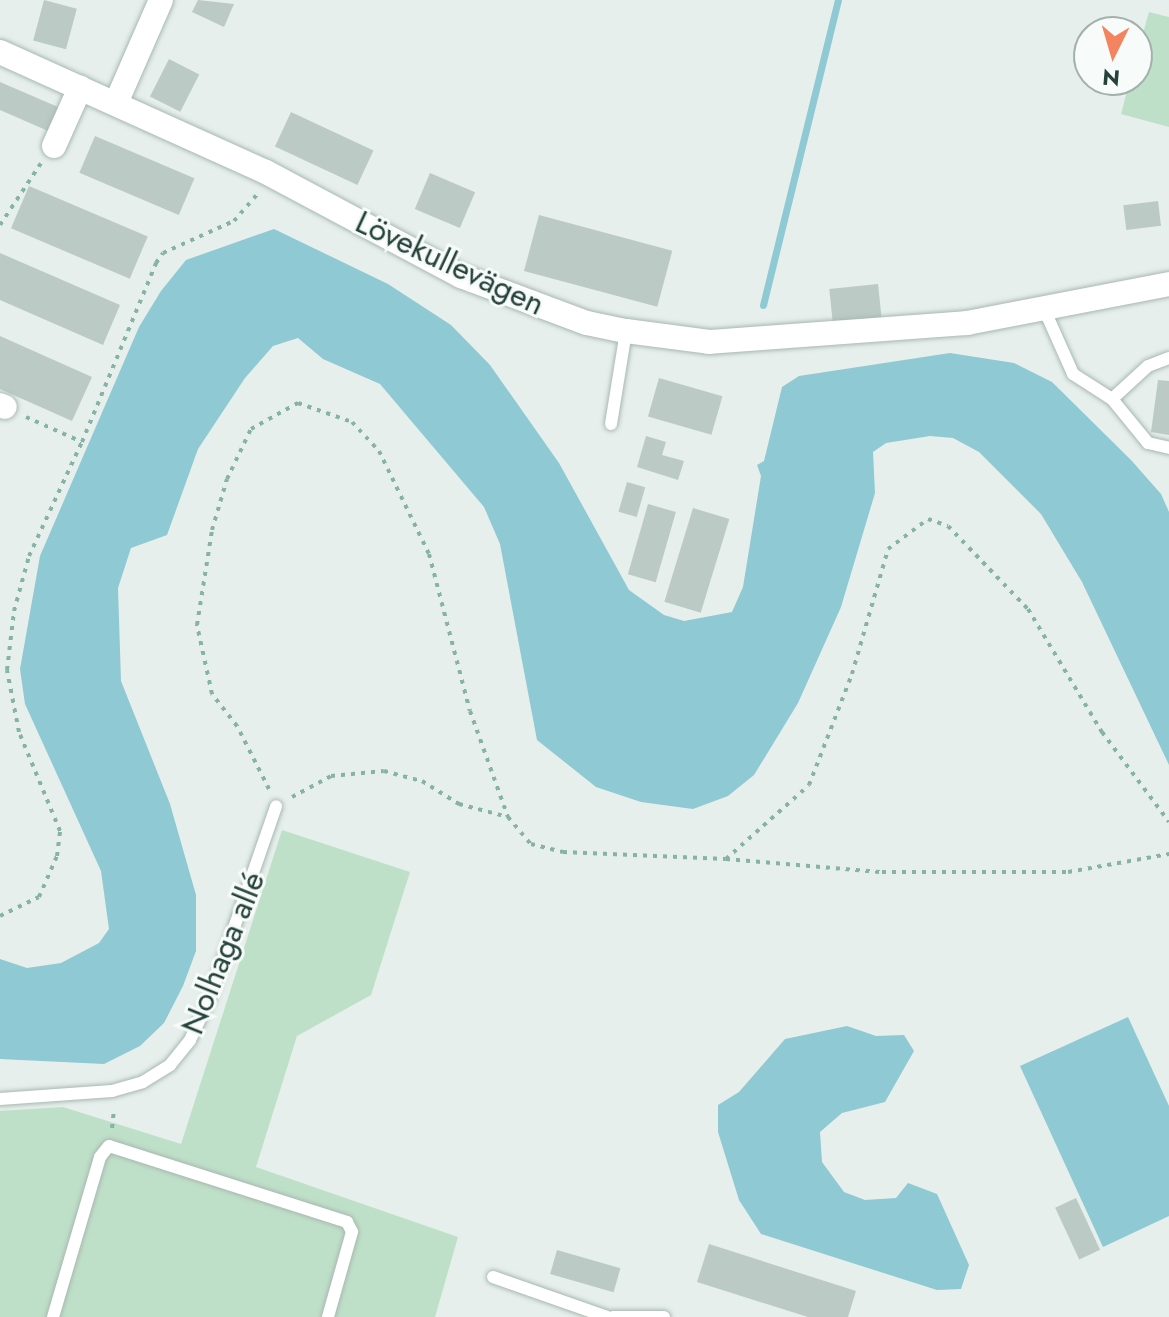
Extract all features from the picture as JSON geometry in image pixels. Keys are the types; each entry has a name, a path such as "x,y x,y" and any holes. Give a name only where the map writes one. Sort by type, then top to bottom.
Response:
{"street":[{"path":"116,103 161,0"},
{"name":"Lövekullevägen","path":"0,52 266,172 461,276 573,318 626,331 709,342 758,340 1045,311 1169,284"},
{"path":"54,146 80,88"}],"lane":[{"path":"1045,311 1073,374 1112,399 1148,443 1169,448"},
{"path":"611,424 626,331"},
{"path":"1112,399 1148,366 1169,358"},
{"name":"Nolhaga allé","path":"0,1099 112,1091 143,1082 170,1065 190,1040 259,867 276,806"},
{"path":"53,1317 100,1157 109,1146 347,1222 352,1232 328,1317"},
{"path":"493,1277 610,1317 664,1317"}],"path":[{"path":"0,225 54,146"},
{"path":"0,916 39,897 57,856 60,831 19,732 7,670 14,611 29,556 82,442 135,308 163,253 234,221 263,186"},
{"path":"508,817 459,804 422,781 384,771 331,776 276,806 237,726 212,694 197,625 212,530 227,479 251,429 298,403 352,422 379,451 429,554 470,711 508,817 531,844 563,852 726,859 882,872 1068,872 1169,854"},
{"path":"3,406 82,442"},
{"path":"726,859 809,785 852,674 888,549 928,519 948,526 1028,609 1102,732 1169,822"},
{"path":"109,1146 112,1091"}],"green space":[{"path":"1149,12 1169,17 1169,127 1121,114 1126,96 1153,96 1153,16 1148,16"},
{"path":"282,830 410,872 371,995 297,1036 256,1167 458,1237 435,1317 0,1317 0,1111 63,1107 181,1144"}],"water":[{"path":"274,229 388,284 451,325 490,365 559,463 629,590 664,615 684,621 732,612 743,587 761,476 757,465 764,461 782,387 799,376 950,353 1014,363 1052,382 1131,460 1161,494 1169,512 1169,765 1082,582 1041,514 979,452 953,438 930,436 886,443 873,452 875,493 841,607 798,703 754,775 728,796 693,809 641,802 596,787 537,740 500,544 484,507 380,384 323,359 298,338 273,346 245,378 198,449 167,535 131,548 118,588 121,681 170,804 196,895 196,951 183,986 164,1023 140,1046 104,1064 0,1059 0,959 27,968 61,963 99,943 109,929 101,871 25,704 20,669 40,556 139,327 161,291 186,260"},
{"path":"1128,1017 1169,1106 1169,1216 1103,1247 1020,1066"},
{"path":"847,1026 876,1036 904,1035 914,1051 885,1102 842,1113 820,1132 822,1162 844,1192 865,1200 896,1198 908,1183 937,1194 969,1265 961,1289 937,1290 761,1234 739,1200 718,1132 718,1105 739,1092 785,1039"}],"building":[{"path":"44,0 77,9 66,49 33,41"},
{"path":"198,0 234,4 224,27 192,12"},
{"path":"169,59 199,74 180,112 150,96"},
{"path":"0,82 65,110 55,134 0,110"},
{"path":"291,112 373,150 357,185 275,146"},
{"path":"95,136 194,178 179,215 79,173"},
{"path":"430,173 475,192 460,228 415,209"},
{"path":"29,186 148,236 130,279 11,228"},
{"path":"1158,201 1161,226 1126,230 1123,205"},
{"path":"539,215 672,251 657,307 524,271"},
{"path":"0,253 120,305 103,345 0,300"},
{"path":"878,284 882,325 834,330 829,289"},
{"path":"0,336 92,377 72,421 0,389"},
{"path":"659,378 722,396 711,435 648,416"},
{"path":"1158,380 1169,381 1169,435 1151,432"},
{"path":"646,436 666,442 662,455 684,461 678,480 637,467"},
{"path":"627,482 645,487 637,517 618,512"},
{"path":"648,504 676,512 656,582 628,574"},
{"path":"693,508 729,519 701,613 664,602"},
{"path":"1076,1198 1100,1250 1079,1259 1055,1208"},
{"path":"709,1244 856,1291 848,1317 808,1317 697,1282"},
{"path":"557,1250 620,1268 614,1292 550,1274"}],"waterway":[{"path":"763,305 838,0"}]}
